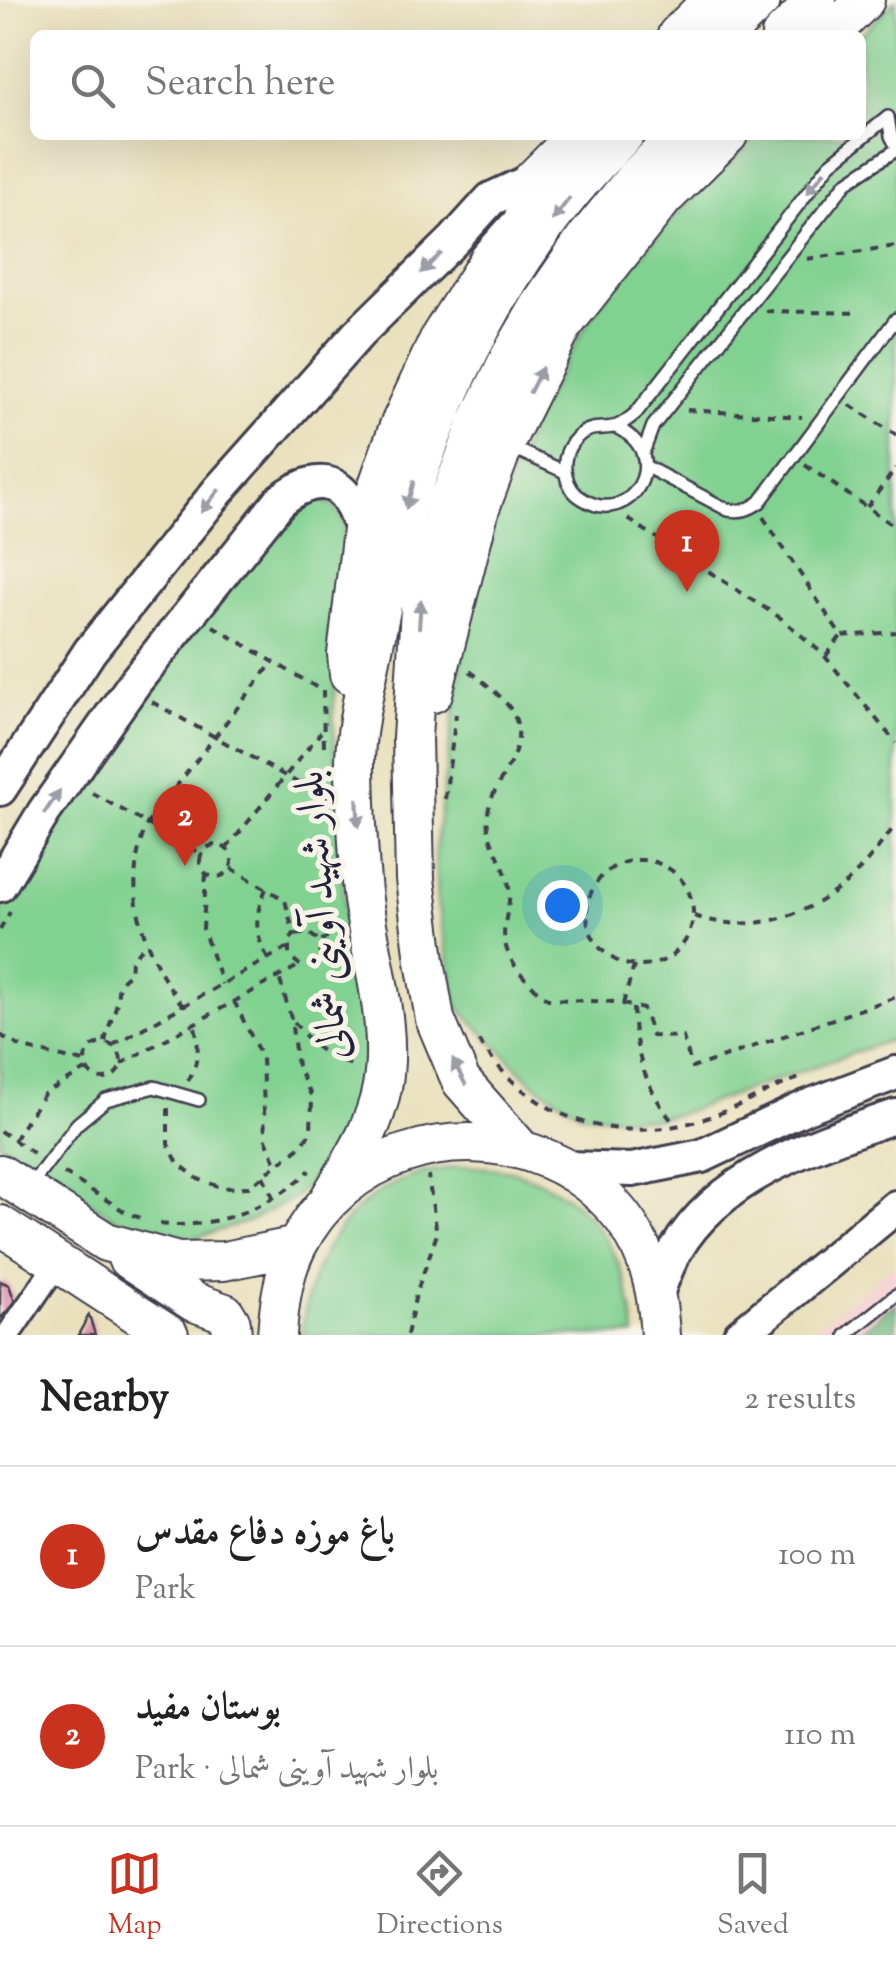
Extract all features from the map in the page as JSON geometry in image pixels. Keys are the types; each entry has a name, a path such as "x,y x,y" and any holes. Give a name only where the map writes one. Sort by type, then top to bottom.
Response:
{"main road":[{"path":"682,30 712,0"},
{"path":"730,30 761,0"},
{"path":"786,30 816,0"},
{"path":"835,30 865,0"},
{"path":"334,746 362,530 398,426 441,335 489,260 522,222 532,180 572,140"},
{"name":"بلوار شهید آوینی شمالی","path":"327,1203 370,1130 383,1084 383,1026 334,746 412,483 465,355 507,283 555,216 620,140"},
{"path":"520,1148 461,1082 435,1019 415,880 412,738 422,592 478,423 527,328 586,238 635,178 674,140"},
{"path":"415,773 475,526 504,444 564,324 663,199 723,140"},
{"path":"277,1335 280,1295 297,1246 327,1203 368,1169 423,1146 468,1141 520,1148 568,1168 609,1201 639,1243 657,1292 660,1335"},
{"path":"22,1167 106,1242 159,1282 194,1302 225,1313 232,1335"},
{"path":"0,1225 169,1335"},
{"path":"106,1242 178,1262 224,1261 297,1246"}],"street":[{"path":"6,773 90,652 218,490 359,332 454,240 491,198 532,180"},
{"path":"8,894 44,812 144,692 258,525 298,486 323,482 343,492 362,530"},
{"path":"90,652 144,692"},
{"path":"568,1168 632,1170 702,1156 806,1107 896,1073"},
{"path":"657,1292 676,1249 698,1221 731,1192 820,1143 892,1120"},
{"path":"740,1335 896,1207"},
{"path":"8,1335 58,1262"}],"lane":[{"path":"866,135 888,117 896,147 846,183 654,426 644,460 636,491 626,500 601,506 577,496 565,472 569,446 578,436 602,426 627,432 644,460 728,510 740,512 755,505 896,319"},
{"path":"615,427 636,413 830,164 860,140"},
{"path":"504,444 565,472"},
{"path":"22,1167 106,1100 154,1087 199,1100"},
{"path":"846,1335 896,1294"}],"path":[{"path":"786,260 822,259 896,246"},
{"path":"745,311 860,313"},
{"path":"837,398 896,434"},
{"path":"668,408 822,418"},
{"path":"793,457 896,527"},
{"path":"867,507 896,468"},
{"path":"755,505 841,636"},
{"path":"601,506 638,524 782,619 825,657 896,744"},
{"path":"209,623 323,692"},
{"path":"825,657 841,636 896,632"},
{"path":"183,1006 156,968 145,944 135,894 138,844 147,824 274,662"},
{"path":"465,667 509,703 517,720 517,749 490,803 487,820 510,892 504,944 515,967 548,999 643,1009 652,1036 683,1037 692,1068 896,997"},
{"path":"226,849 286,776 334,746 323,674"},
{"path":"144,692 327,798 326,782"},
{"path":"445,801 458,702"},
{"path":"86,790 202,854"},
{"path":"693,916 717,924 759,924 806,910 847,882 896,824"},
{"path":"202,854 212,846 226,849 231,854 231,868"},
{"path":"202,854 206,874 203,929 222,984"},
{"path":"622,862 658,862 685,883 692,899 693,916 690,933 668,958 634,965 603,951 592,936 587,919 588,901 607,871 622,862"},
{"path":"206,874 220,877 231,868"},
{"path":"113,1045 287,948 294,935 285,900 231,868"},
{"path":"266,889 258,906 256,924 268,959"},
{"path":"0,930 8,894"},
{"path":"320,942 338,930"},
{"path":"294,935 308,933 320,942"},
{"path":"120,1064 300,965 314,962 319,957 320,942"},
{"path":"106,1042 109,1020 118,1003 116,992 122,979 130,974 130,961 145,944"},
{"path":"287,948 288,956 300,965"},
{"path":"623,1004 634,965"},
{"path":"194,1023 198,1058 194,1071 168,1100 168,1144 178,1162 198,1180 224,1188 249,1186 301,1146 310,1132 314,1114 312,1097 297,1066 291,1018 279,977"},
{"path":"234,1001 262,1058 265,1137 277,1166"},
{"path":"634,1007 641,1068 658,1104 677,1127"},
{"path":"291,1018 321,1052 337,1062 357,1066"},
{"path":"474,1034 490,1059 519,1088 551,1111 587,1124 634,1131 677,1127 712,1116 809,1074"},
{"path":"0,1035 24,1048 84,1062"},
{"path":"106,1042 113,1045 119,1051 120,1064 115,1074 108,1078 92,1076 84,1062 90,1047 106,1042"},
{"path":"354,1080 356,1050"},
{"path":"22,1167 44,1094 86,1070"},
{"path":"0,1131 22,1167 127,1214 158,1224 187,1227 247,1210 293,1187 318,1162"},
{"path":"407,1335 416,1294 437,1234 423,1146"},
{"path":"263,1176 273,1197"}],"shaded area":[{"path":"896,1264 896,1335 806,1335 848,1302"}],"green space":[{"path":"896,0 896,1038 678,1114 652,1119 582,1114 533,1083 458,1007 437,903 435,852 460,668 494,515 539,409 594,311 674,216 753,140 866,140 865,30"},
{"path":"316,497 335,508 344,528 333,714 346,931 365,1033 365,1076 357,1109 334,1157 295,1197 250,1221 188,1240 164,1237 118,1220 0,1144 0,913 84,778 206,613 293,508"},
{"path":"468,1166 509,1171 542,1182 585,1213 602,1233 625,1280 635,1335 302,1335 305,1307 322,1257 352,1215 395,1183 427,1172"},
{"path":"896,1302 896,1335 860,1335 860,1331"}],"building":[{"path":"0,1281 9,1285 15,1302 0,1319"},
{"path":"89,1315 95,1335 78,1335"}],"place":[{"name":"باغ موزه دفاع مقدس","path":"687,592"},
{"name":"بوستان مفید","path":"185,866"}]}
